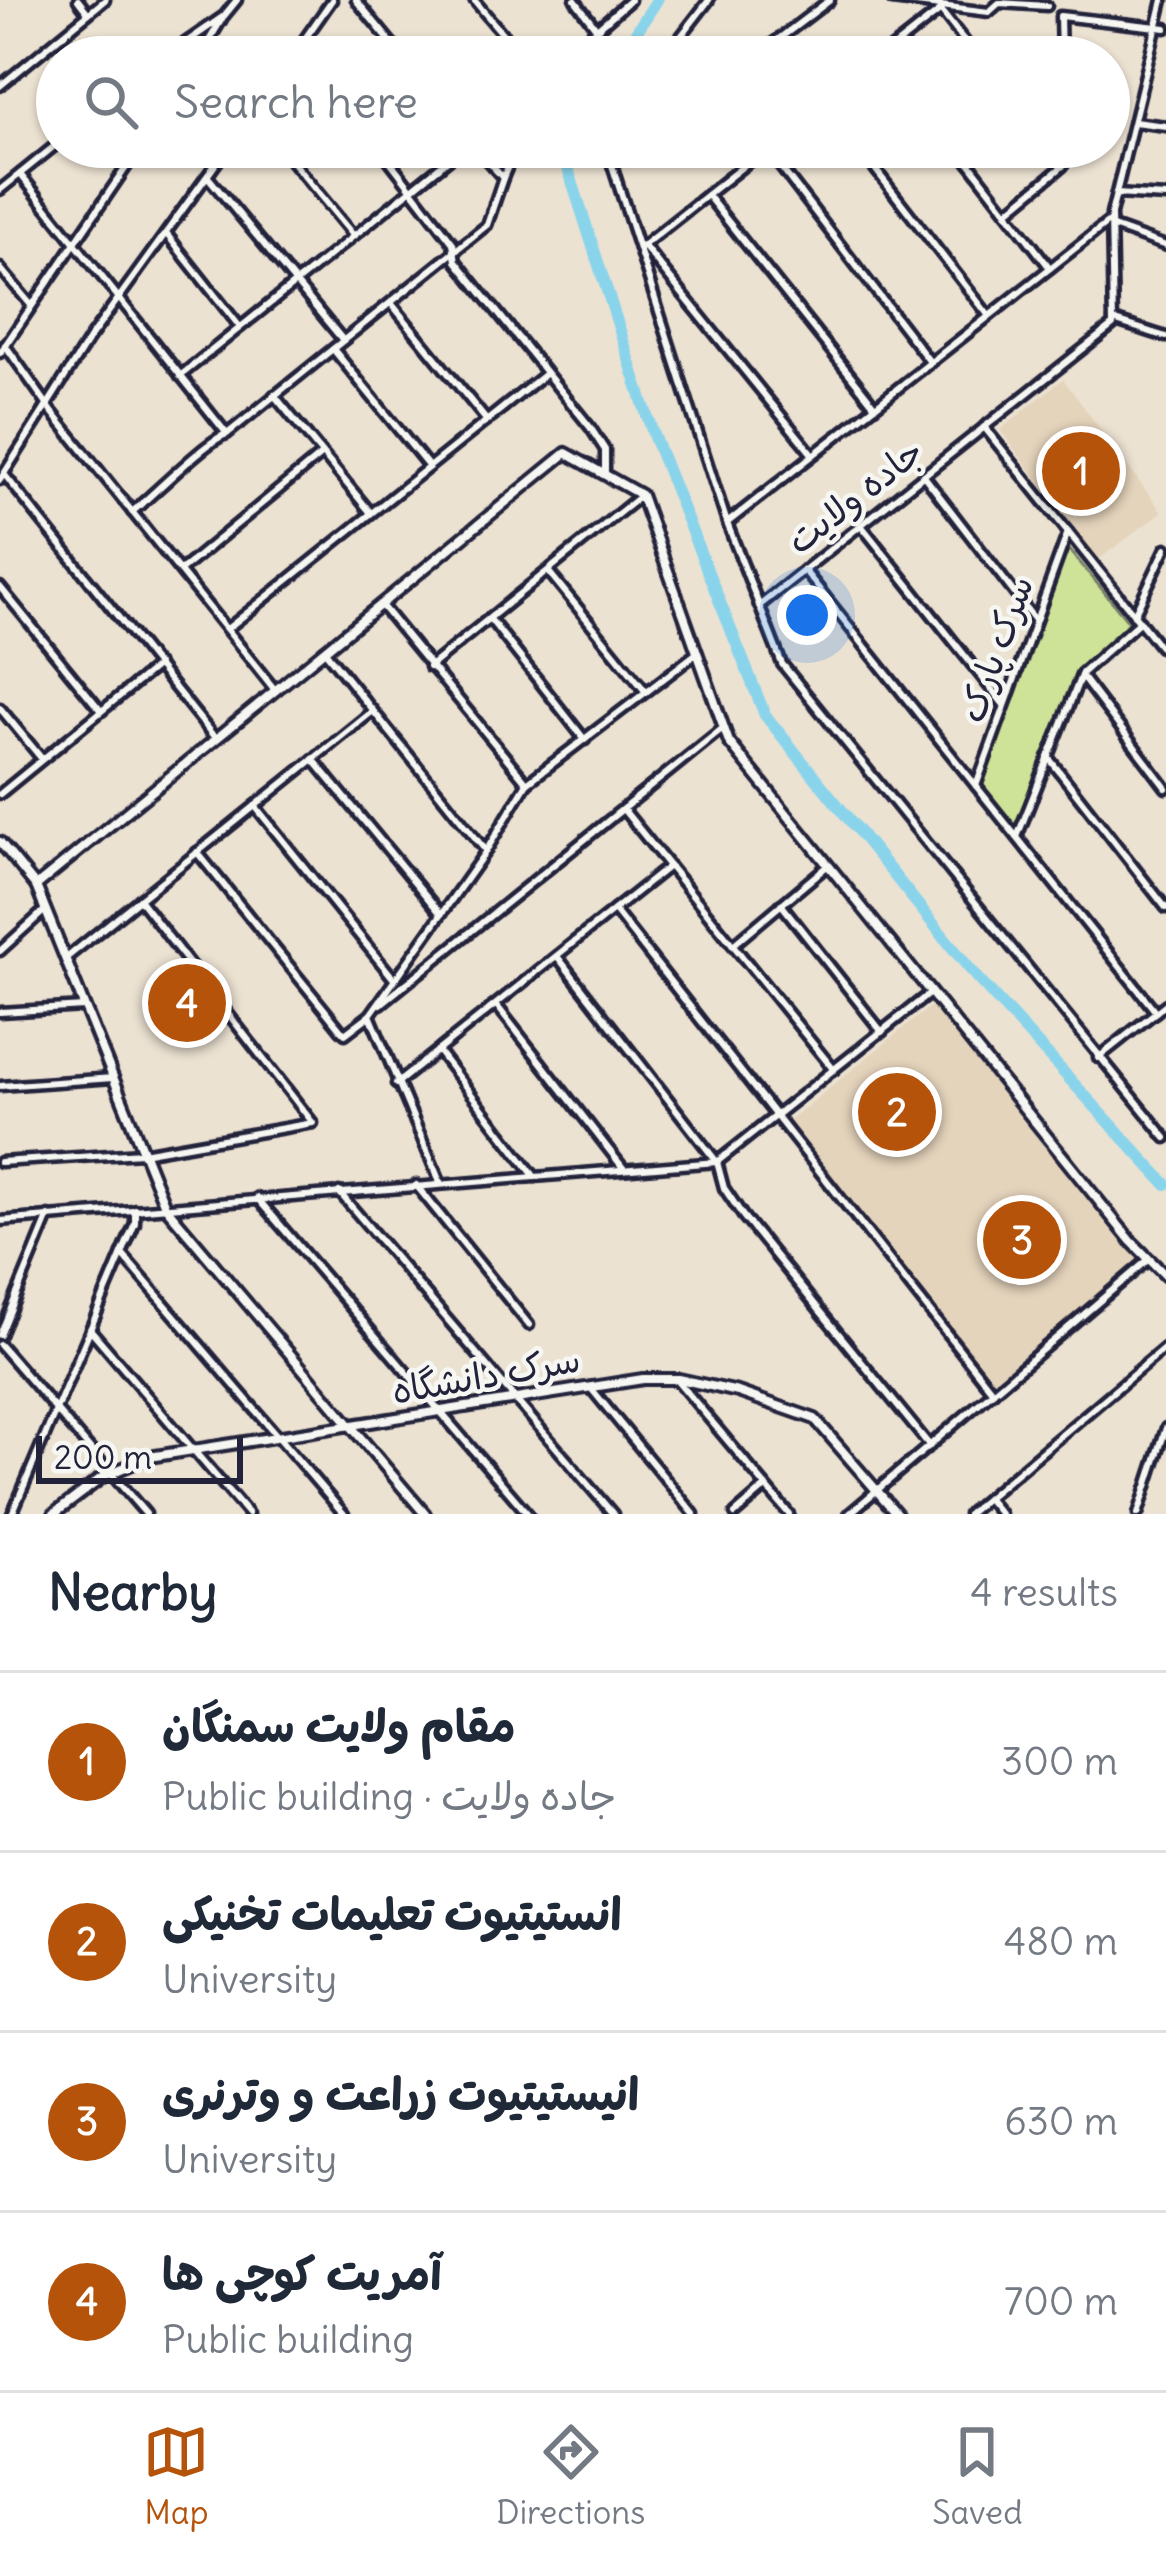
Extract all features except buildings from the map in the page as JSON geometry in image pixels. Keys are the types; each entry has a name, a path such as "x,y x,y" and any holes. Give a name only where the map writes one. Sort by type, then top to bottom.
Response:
{"street":[{"path":"78,0 88,13"},
{"path":"60,36 105,0"},
{"path":"212,36 237,0"},
{"path":"307,36 332,0"},
{"path":"356,0 386,36"},
{"path":"474,0 504,36"},
{"path":"575,0 596,28"},
{"path":"587,36 630,0"},
{"path":"681,36 709,0"},
{"path":"811,0 812,14"},
{"path":"782,36 830,0"},
{"path":"892,0 989,12 999,3 1047,6"},
{"path":"1130,135 1161,27 1163,0"},
{"path":"909,36 944,8"},
{"path":"944,8 963,36"},
{"path":"195,36 224,16"},
{"path":"1060,36 1060,16 1161,27"},
{"path":"0,86 36,56"},
{"path":"1133,122 1166,126"},
{"path":"0,190 36,161"},
{"path":"126,168 3,349 274,690"},
{"path":"214,168 89,339 2,477 215,738"},
{"path":"297,168 353,235"},
{"path":"396,168 453,243 456,261 604,450 605,475"},
{"path":"180,376 438,168"},
{"path":"493,168 502,178"},
{"path":"132,512 214,437 226,434 487,225 507,168"},
{"path":"613,168 727,523 782,664 1166,1138"},
{"path":"640,247 740,168"},
{"path":"782,168 930,362"},
{"path":"874,168 989,316"},
{"path":"973,168 1050,268"},
{"path":"1007,212 1061,168"},
{"path":"1122,168 1111,223 1113,320 1166,337"},
{"path":"20,174 226,434"},
{"path":"208,177 342,339"},
{"path":"1116,194 1166,197"},
{"path":"706,195 875,406"},
{"path":"1111,223 1166,246"},
{"path":"727,523 1111,223"},
{"path":"167,235 241,327"},
{"path":"640,247 813,455"},
{"path":"0,268 31,304"},
{"path":"391,303 488,421"},
{"name":"جاده ولایت","path":"759,606 1113,326 1113,320"},
{"path":"332,347 429,467"},
{"path":"226,629 545,374"},
{"path":"274,395 371,514"},
{"path":"984,428 1164,650"},
{"path":"36,886 566,453 641,495 728,742 930,994 1166,1276"},
{"path":"180,571 322,454"},
{"path":"923,476 1035,620"},
{"path":"429,668 641,495"},
{"path":"861,525 1004,705"},
{"name":"سرک پارک","path":"976,786 1068,532"},
{"path":"1017,837 1081,676 1137,618 1166,548"},
{"path":"804,570 1156,1012"},
{"path":"548,571 646,692"},
{"path":"0,587 100,711"},
{"path":"380,603 526,783"},
{"path":"490,619 585,740"},
{"path":"324,650 486,851"},
{"path":"372,1012 486,851 526,783 697,652"},
{"path":"0,794 158,665"},
{"path":"1081,676 1166,788"},
{"path":"0,708 41,759"},
{"path":"65,959 373,711"},
{"path":"197,853 345,1034 723,728"},
{"path":"1048,757 1166,908"},
{"path":"313,759 441,914"},
{"path":"255,806 394,979"},
{"path":"623,808 834,1070"},
{"path":"1,846 36,886 165,1206 425,1514"},
{"path":"397,1084 670,866"},
{"path":"733,945 827,866"},
{"path":"0,1162 142,1153 309,1125 313,1120 139,899"},
{"path":"782,904 882,1032"},
{"path":"0,951 45,910"},
{"path":"614,910 993,1392"},
{"path":"557,956 717,1162 724,1187 743,1216 929,1446"},
{"path":"0,1221 717,1162 930,994"},
{"path":"496,1004 624,1168"},
{"path":"1098,1058 1166,1004"},
{"path":"0,1012 84,1007"},
{"path":"372,1012 440,1182"},
{"path":"438,1051 535,1177"},
{"path":"0,1086 113,1078"},
{"path":"416,1184 529,1325"},
{"path":"338,1191 613,1514"},
{"path":"257,1198 528,1514"},
{"path":"12,1514 135,1223 135,1209"},
{"path":"0,1335 49,1216"},
{"path":"122,1254 344,1514"},
{"path":"849,1514 1149,1259"},
{"path":"90,1329 248,1514"},
{"path":"0,1345 146,1514"},
{"path":"968,1514 1166,1347"},
{"path":"676,1379 789,1514"},
{"name":"سرک دانشگاه","path":"54,1514 111,1473 149,1457 589,1385 676,1379 738,1392 815,1419 897,1514"},
{"path":"589,1385 694,1514"},
{"path":"1138,1514 1166,1428"},
{"path":"735,1514 766,1487"},
{"path":"987,1498 1000,1514"}],"shaded area":[{"path":"1063,379 1162,512 1098,560 1000,430"},
{"path":"932,1005 1139,1259 994,1382 785,1124"}],"green space":[{"path":"1068,548 1129,622 1080,669 1016,830 979,787"}],"waterway":[{"path":"634,36 657,0"},
{"path":"568,168 654,437 765,715 977,978 1166,1184"}],"place":[{"name":"مقام ولایت سمنگان","path":"1081,471"},
{"name":"آمریت کوچی ها","path":"187,1003"},
{"name":"انستیتیوت تعلیمات تخنیکی","path":"897,1112"},
{"name":"انیستیتیوت زراعت و وترنری","path":"1022,1240"}]}
